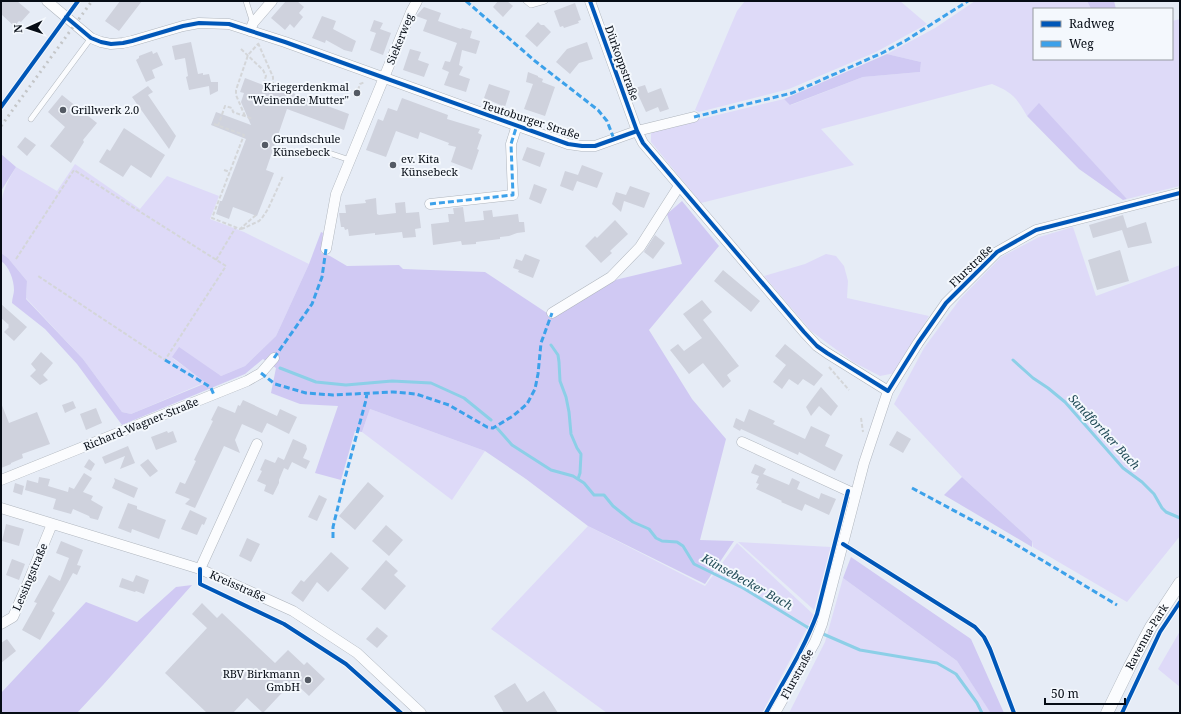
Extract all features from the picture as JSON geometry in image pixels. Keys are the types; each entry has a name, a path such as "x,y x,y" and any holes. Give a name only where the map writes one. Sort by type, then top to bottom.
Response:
{"street":[{"name":"Teutoburger Straße","path":"47,1 91,38 111,44 123,43 199,23 252,27 260,40 384,78 568,144 595,146 637,131 694,117"},
{"path":"252,27 272,1"},
{"name":"Siekerweg","path":"384,78 417,1"},
{"name":"Dürkoppstraße","path":"590,1 637,131"},
{"path":"326,249 336,194 384,78"},
{"name":"Teutoburger Straße","path":"430,204 513,195 511,144 516,125"},
{"path":"637,131 643,143 817,346 827,354 888,391"},
{"path":"552,313 611,277 640,247 679,186"},
{"name":"Flurstraße","path":"776,713 815,642 822,624 855,494 888,391 918,343 946,303 997,252 1036,230 1180,193"},
{"name":"Richard-Wagner-Straße","path":"1,480 247,381 261,372 274,358"},
{"path":"742,442 855,494"},
{"path":"200,569 257,444"},
{"name":"Kreisstraße","path":"1,508 200,569 292,611 357,653 421,713"},
{"name":"Lessingstraße","path":"1,624 13,617 52,524"},
{"name":"Ravenna-Park","path":"1107,713 1151,627 1180,583"}],"lane":[{"path":"246,1 252,27"},
{"path":"526,1 531,5 545,1"},
{"path":"31,119 91,38"},
{"path":"323,151 350,160"}],"path":[{"path":"245,116 236,93 248,55 260,40"},
{"path":"260,40 274,80 272,86"},
{"path":"241,49 263,70 266,76 263,85"},
{"path":"266,76 272,74"},
{"path":"218,126 225,106 232,108 234,112 253,119"},
{"path":"214,124 244,135 212,218 240,229 258,221 268,209 283,176"},
{"path":"16,259 74,170 226,266 166,360 38,276"},
{"path":"224,170 230,172"},
{"path":"240,229 256,215"},
{"path":"216,260 236,227"}],"shaded area":[{"path":"745,1 900,1 927,24 876,52 789,89 699,112 695,110 737,11"},
{"path":"975,1 1087,1 1090,8 1033,8 1033,60 1173,60 1173,21 1180,19 1180,186 1127,199 1039,104 1027,116 1013,96 992,84 821,129 854,165 701,203 651,142 651,131 784,99 791,105 863,77 920,72 921,62 887,54 935,28"},
{"path":"1087,1 1114,1 1116,8 1090,8"},
{"path":"887,54 921,62 920,72 863,77 790,105 784,99"},
{"path":"1039,103 1127,199 1123,200 1079,169 1027,116"},
{"path":"1,154 16,167 1,191"},
{"path":"75,164 140,209 167,176 219,196 210,219 244,232 309,264 276,336 245,366 221,376 172,358 206,382 131,414 122,412 83,359 26,298 27,281 8,258 1,253 2,197 16,167 57,191"},
{"path":"682,201 719,246 649,330 692,399 726,439 700,540 734,541 705,584 588,526 526,479 485,451 370,409 362,432 355,431 341,480 315,473 338,406 300,404 271,393 276,368 263,359 245,374 122,425 77,364 45,329 12,303 14,290 12,278 9,270 1,261 1,253 8,258 27,281 26,299 83,359 122,412 131,414 206,383 172,357 179,347 221,376 245,366 276,336 309,264 321,232 323,233 321,253 330,256 347,266 399,265 403,269 485,272 553,317 615,280 682,264 667,214"},
{"path":"1073,227 1096,296 1180,265 1180,536 1127,602 1033,547 1032,541 962,477 894,404 924,348 960,299 1001,257 1039,237"},
{"path":"826,254 836,256 844,266 848,281 847,298 929,316 895,373 880,376 853,362 811,331 764,276 805,264"},
{"path":"370,409 485,451 452,500 362,432"},
{"path":"962,477 1032,541 1032,547 944,495"},
{"path":"588,526 705,586 737,543 814,615 762,713 607,713 491,629"},
{"path":"738,542 831,547 814,610"},
{"path":"851,557 971,639 1004,713 990,712 957,661 843,578"},
{"path":"843,578 957,661 991,713 789,713 825,642"},
{"path":"192,585 77,713 1,713 1,693 86,602 137,622 176,587"},
{"path":"1180,631 1180,687 1158,669"}],"building":[{"path":"1,1 17,1 30,12 21,22 19,21 14,26 1,14"},
{"path":"120,1 142,1 119,31 105,21"},
{"path":"286,1 297,1 304,7 299,13 303,17 294,28 290,24 285,30 271,18"},
{"path":"498,1 507,1 513,6 503,17 493,7"},
{"path":"575,3 581,20 578,21 579,23 564,28 563,26 560,27 554,11"},
{"path":"424,7 441,13 438,21 472,31 470,38 480,41 476,54 462,50 459,65 463,67 459,75 470,79 466,92 444,85 449,72 442,69 445,61 450,62 457,43 423,31 427,20 416,16"},
{"path":"322,16 336,21 333,29 356,41 352,52 344,50 326,40 325,43 312,38"},
{"path":"374,20 383,23 380,29 391,33 383,55 370,50 376,33 370,31"},
{"path":"538,22 541,25 544,25 551,32 537,47 525,36"},
{"path":"191,42 198,74 209,74 211,82 218,82 218,91 210,95 209,86 189,90 186,77 188,76 185,58 175,60 172,46"},
{"path":"587,42 593,59 579,63 570,74 556,62 567,49"},
{"path":"410,49 421,52 418,60 429,64 424,77 403,70"},
{"path":"152,51 153,54 157,52 163,65 152,70 155,78 146,82 136,60 139,56"},
{"path":"528,72 543,79 542,82 555,87 545,116 524,109 533,84 526,82"},
{"path":"245,78 266,86 266,83 349,114 344,130 287,109 266,170 274,173 257,216 233,207 229,219 216,214 246,139 211,125 216,112 251,125 241,102 244,93 240,92"},
{"path":"489,84 510,91 505,107 484,98"},
{"path":"645,85 648,93 661,88 669,109 660,112 658,107 646,112 635,88"},
{"path":"148,86 153,92 148,95 176,136 169,149 132,97"},
{"path":"62,95 97,123 83,140 84,142 71,163 50,146 65,127 48,112"},
{"path":"402,98 448,115 447,119 480,129 478,133 482,135 477,149 479,150 472,170 451,162 456,147 448,145 449,143 420,132 418,139 396,131 386,157 366,150 378,119 383,121 388,108 397,111"},
{"path":"124,128 165,155 151,178 131,165 123,177 99,162 107,149 110,151"},
{"path":"25,137 36,145 27,156 17,147"},
{"path":"527,147 545,153 540,167 522,160"},
{"path":"582,165 603,173 597,188 577,181 573,191 560,186 565,171 578,175"},
{"path":"534,184 547,189 541,204 529,199"},
{"path":"630,186 650,193 644,208 624,201 621,212 612,204 616,192 626,195"},
{"path":"376,198 377,214 379,215 396,213 395,203 405,202 406,213 419,212 421,228 415,229 416,237 403,238 402,232 349,236 348,229 345,230 344,227 341,227 339,213 346,213 345,205 366,203 365,200"},
{"path":"463,207 465,222 484,220 483,211 492,210 493,217 518,214 519,222 524,222 525,232 500,237 500,239 476,242 476,244 462,245 461,241 433,245 431,224 449,222 448,214 454,214 453,208"},
{"path":"1123,215 1127,228 1146,222 1152,243 1128,248 1122,230 1093,238 1089,225"},
{"path":"615,220 628,234 610,251 612,253 601,263 585,246 595,236 597,238"},
{"path":"655,235 665,243 653,259 644,252"},
{"path":"1120,250 1129,281 1097,290 1088,260"},
{"path":"525,254 540,260 533,278 518,272 519,270 513,268 516,259 522,261"},
{"path":"723,270 760,301 751,312 714,281"},
{"path":"702,300 712,312 703,320 739,366 727,375 731,381 723,388 703,363 689,374 670,350 678,344 684,351 702,338 683,314"},
{"path":"1,304 27,327 14,341 4,332 9,325 1,318"},
{"path":"785,344 823,375 814,386 803,379 798,385 789,379 782,389 773,382 786,365 775,356"},
{"path":"41,352 53,363 43,375 48,380 40,385 30,376 36,370 31,364"},
{"path":"821,387 838,406 831,416 819,406 811,416 806,407"},
{"path":"243,400 277,416 280,409 297,417 289,434 267,423 262,433 242,424 235,440 240,453 224,446 195,508 185,504 190,499 175,493 180,482 185,484 196,461 194,460 213,421 211,420 218,406 235,413 238,405 240,406"},
{"path":"73,401 76,408 65,413 62,405"},
{"path":"1,403 9,423 37,412 50,444 22,454 23,458 1,468"},
{"path":"96,408 102,423 86,430 80,414"},
{"path":"749,409 775,421 773,424 805,439 811,426 830,435 825,446 843,455 835,471 799,452 798,455 741,429 740,431 733,427 736,418 744,422"},
{"path":"167,431 168,433 173,431 177,442 156,450 151,437"},
{"path":"897,431 911,439 903,453 889,445"},
{"path":"293,439 306,445 307,449 303,458 310,461 306,469 292,462 288,470 284,468 273,495 264,491 266,485 257,481 262,471 260,470 265,459 275,463 278,457 284,460"},
{"path":"128,446 135,463 120,469 125,456 105,464 102,457"},
{"path":"89,459 95,464 91,471 84,467"},
{"path":"148,459 158,471 150,477 140,465"},
{"path":"755,464 766,469 763,474 789,485 792,478 800,482 797,489 819,499 821,493 836,499 829,515 805,504 802,511 756,489 759,484 756,483 759,476 751,473"},
{"path":"84,473 92,478 83,492 93,496 91,500 103,507 98,520 90,518 89,516 73,509 71,514 53,509 56,499 25,490 27,480 38,483 39,477 50,479 48,486 68,492 69,487 74,489"},
{"path":"114,478 138,488 134,498 112,488 115,481"},
{"path":"368,482 384,496 355,530 339,516"},
{"path":"15,483 24,486 22,495 13,492"},
{"path":"319,495 327,499 317,521 308,517"},
{"path":"128,503 137,506 137,509 166,520 159,539 132,529 131,533 118,528"},
{"path":"190,510 207,518 204,525 202,524 197,535 181,529"},
{"path":"6,524 24,529 19,546 2,541"},
{"path":"386,525 403,540 389,556 372,541"},
{"path":"247,538 260,544 251,562 239,556"},
{"path":"61,541 83,550 77,565 81,566 77,575 73,573 52,611 55,613 40,640 22,630 37,603 34,602 49,575 60,581 69,558 56,553"},
{"path":"331,552 349,568 328,592 317,582 303,602 291,593 301,580 304,582"},
{"path":"12,559 25,564 19,580 6,575"},
{"path":"386,560 398,571 394,575 406,586 385,610 361,589"},
{"path":"136,575 149,580 144,594 119,587 122,578 133,582"},
{"path":"202,603 217,618 222,613 275,663 288,650 304,665 307,662 325,679 309,696 293,681 263,713 247,698 233,713 207,713 165,673 207,628 192,614"},
{"path":"377,627 388,636 377,648 366,639"},
{"path":"7,639 16,651 1,663 1,643"},
{"path":"515,683 527,702 544,691 558,713 504,713 494,696"}],"waterway":[{"path":"551,345 558,355 560,381 566,397 571,434 581,454 580,473 578,479"},
{"name":"Sandforther Bach","path":"1013,360 1033,378 1065,402 1123,468 1142,482 1154,494 1166,512 1180,518"},
{"name":"Künsebecker Bach","path":"280,368 316,382 346,385 392,381 431,383 464,398 491,420"},
{"name":"Künsebecker Bach","path":"497,428 512,445 551,470 573,476 584,483 594,495 604,495 613,506 633,522 649,529 656,538 662,541 677,542 683,546 694,564 743,588 807,627 860,650 937,663 956,674 977,703 982,713"}],"railway":[{"path":"1,126 92,1"}],"marked path":[{"path":"466,1 535,61 598,110 607,121 614,139"},
{"path":"694,117 792,93 882,53 905,41 968,1"},
{"path":"430,204 513,195 511,144 517,125"},
{"path":"274,358 312,304 322,277 326,249"},
{"path":"261,373 275,384 306,393 333,395 393,392 416,394 449,405 487,427 493,428 513,416 527,404 535,389 541,343 552,313"},
{"path":"165,360 207,385 211,388 214,395"},
{"path":"333,538 333,527 367,393"},
{"path":"912,488 1005,538 1117,605"}],"cycle path":[{"path":"1,107 78,1"},
{"path":"590,1 637,131 643,143 817,346 888,391 918,343 946,303 997,252 1036,230 1180,193"},
{"path":"66,17 91,38 111,44 132,41 183,26 199,23 229,24 285,42 568,144 595,146 637,131"},
{"path":"766,713 800,652 817,614 848,491"},
{"path":"843,544 975,627 984,637 990,649 1014,713"},
{"path":"200,569 200,584 284,624 346,664 401,713"},
{"path":"1122,713 1160,632 1180,602"}],"place":[{"name":"Kriegerdenkmal \"Weinende Mutter\"","path":"357,93"},
{"name":"Grillwerk 2.0","path":"63,110"},
{"name":"Grundschule Künsebeck","path":"265,145"},
{"name":"ev. Kita Künsebeck","path":"393,165"},
{"name":"RBV Birkmann GmbH","path":"308,680"}]}
